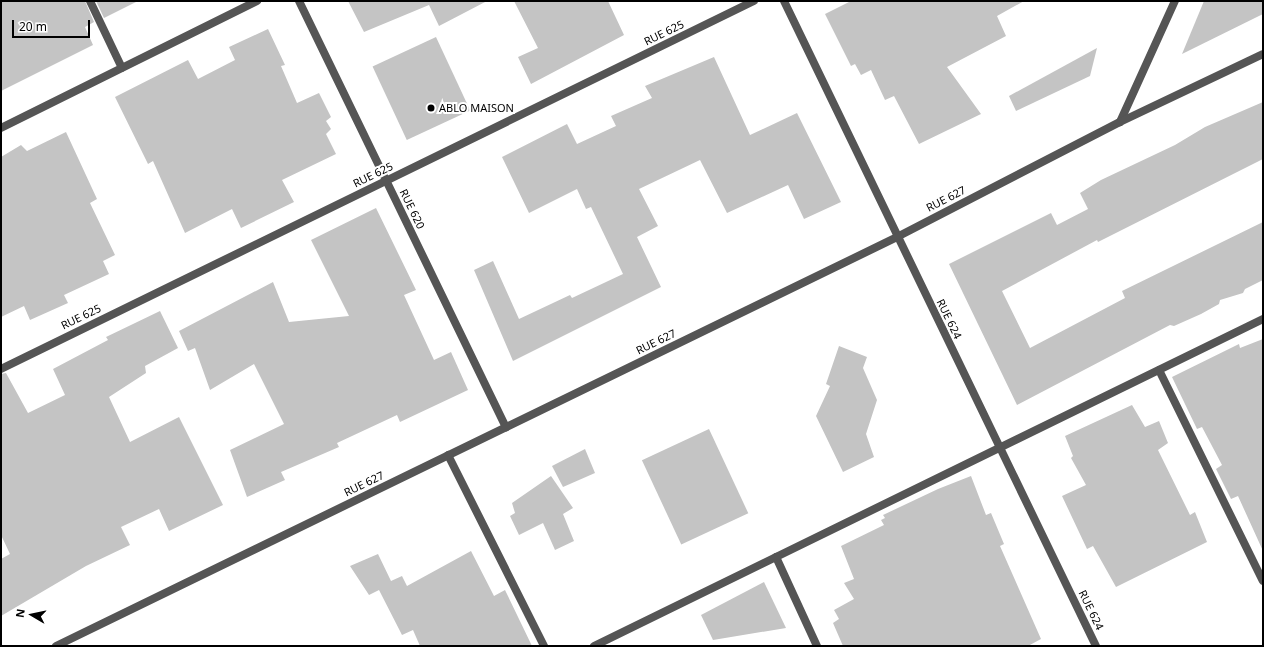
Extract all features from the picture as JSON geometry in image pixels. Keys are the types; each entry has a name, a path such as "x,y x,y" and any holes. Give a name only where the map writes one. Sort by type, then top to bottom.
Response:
{"street":[{"path":"90,1 122,68"},
{"path":"1,128 257,1"},
{"name":"RUE 620","path":"299,1 506,427"},
{"name":"RUE 625","path":"1,369 754,1"},
{"name":"RUE 624","path":"784,1 1096,646"},
{"path":"1120,122 1175,1"},
{"name":"RUE 627","path":"56,646 897,237 1120,122 1263,54"},
{"path":"594,646 1263,319"},
{"path":"1159,370 1263,581"},
{"path":"448,455 544,646"},
{"path":"776,557 817,646"}],"building":[{"path":"1,1 85,1 94,22 85,27 93,45 1,91"},
{"path":"96,1 138,1 104,18"},
{"path":"348,1 487,1 439,26 429,5 364,32"},
{"path":"514,1 608,1 624,35 531,84 518,57 538,48"},
{"path":"851,1 1024,1 997,16 1006,36 947,67 981,114 919,144 894,96 885,100 871,70 861,75 855,64 851,66 825,14"},
{"path":"1204,1 1263,1 1263,14 1182,54"},
{"path":"268,29 285,65 281,66 297,103 319,93 331,117 326,121 331,129 326,134 336,154 282,180 294,202 241,228 232,209 185,233 153,161 148,164 115,97 188,60 198,79 235,60 229,47"},
{"path":"436,37 470,110 407,140 373,67"},
{"path":"1097,48 1090,76 1016,111 1009,96"},
{"path":"714,57 750,135 797,113 841,202 804,219 788,185 727,213 700,160 639,189 658,226 637,237 661,287 513,361 474,270 493,261 519,319 570,295 572,298 623,274 591,207 586,209 577,189 529,213 502,157 567,124 577,144 616,126 611,116 652,98 645,86"},
{"path":"1263,102 1263,159 1098,242 1097,240 1002,291 1030,348 1125,298 1122,291 1263,222 1263,280 1245,289 1243,293 1220,300 1219,304 1201,314 1174,326 1170,325 1017,405 949,264 1051,213 1057,225 1088,209 1080,193 1101,180 1175,145 1205,127"},
{"path":"66,132 97,199 90,203 115,255 103,261 109,274 64,295 68,303 30,320 24,306 1,317 1,157 21,145 27,151"},
{"path":"376,208 416,290 404,295 434,360 451,352 468,390 400,422 397,415 337,443 339,447 281,472 285,480 247,497 230,450 284,424 254,364 210,390 195,348 188,351 179,331 273,282 289,322 349,316 311,240"},
{"path":"160,311 178,348 145,366 146,373 109,397 130,442 179,417 223,505 169,531 159,509 121,527 130,545 86,566 1,616 1,559 10,554 1,535 1,374 6,373 28,413 65,395 53,369 108,340 106,337"},
{"path":"1263,339 1263,551 1238,496 1231,499 1216,469 1222,465 1202,427 1197,429 1172,377 1239,344 1240,348"},
{"path":"839,346 867,357 863,368 877,400 866,434 874,457 843,472 816,416 830,386 826,384"},
{"path":"1132,405 1145,427 1159,421 1168,443 1158,450 1190,515 1195,512 1207,542 1116,587 1093,546 1087,549 1062,496 1086,485 1071,458 1073,456 1065,436"},
{"path":"709,429 748,513 681,545 642,460"},
{"path":"585,449 595,473 563,487 552,466"},
{"path":"551,476 573,508 563,514 574,541 555,550 543,523 519,535 510,516 515,513 512,503"},
{"path":"971,476 986,515 991,513 1004,544 1000,546 1041,639 1028,646 843,646 833,623 839,619 834,610 854,599 844,583 854,579 841,546 884,525 881,520 885,518 883,515 938,489"},
{"path":"471,551 494,596 505,590 532,646 420,646 413,630 402,635 379,590 369,595 350,566 378,554 391,581 402,576 407,586"},
{"path":"764,582 786,628 713,640 701,615"}],"place":[{"name":"ABLO MAISON","path":"431,108"}]}
